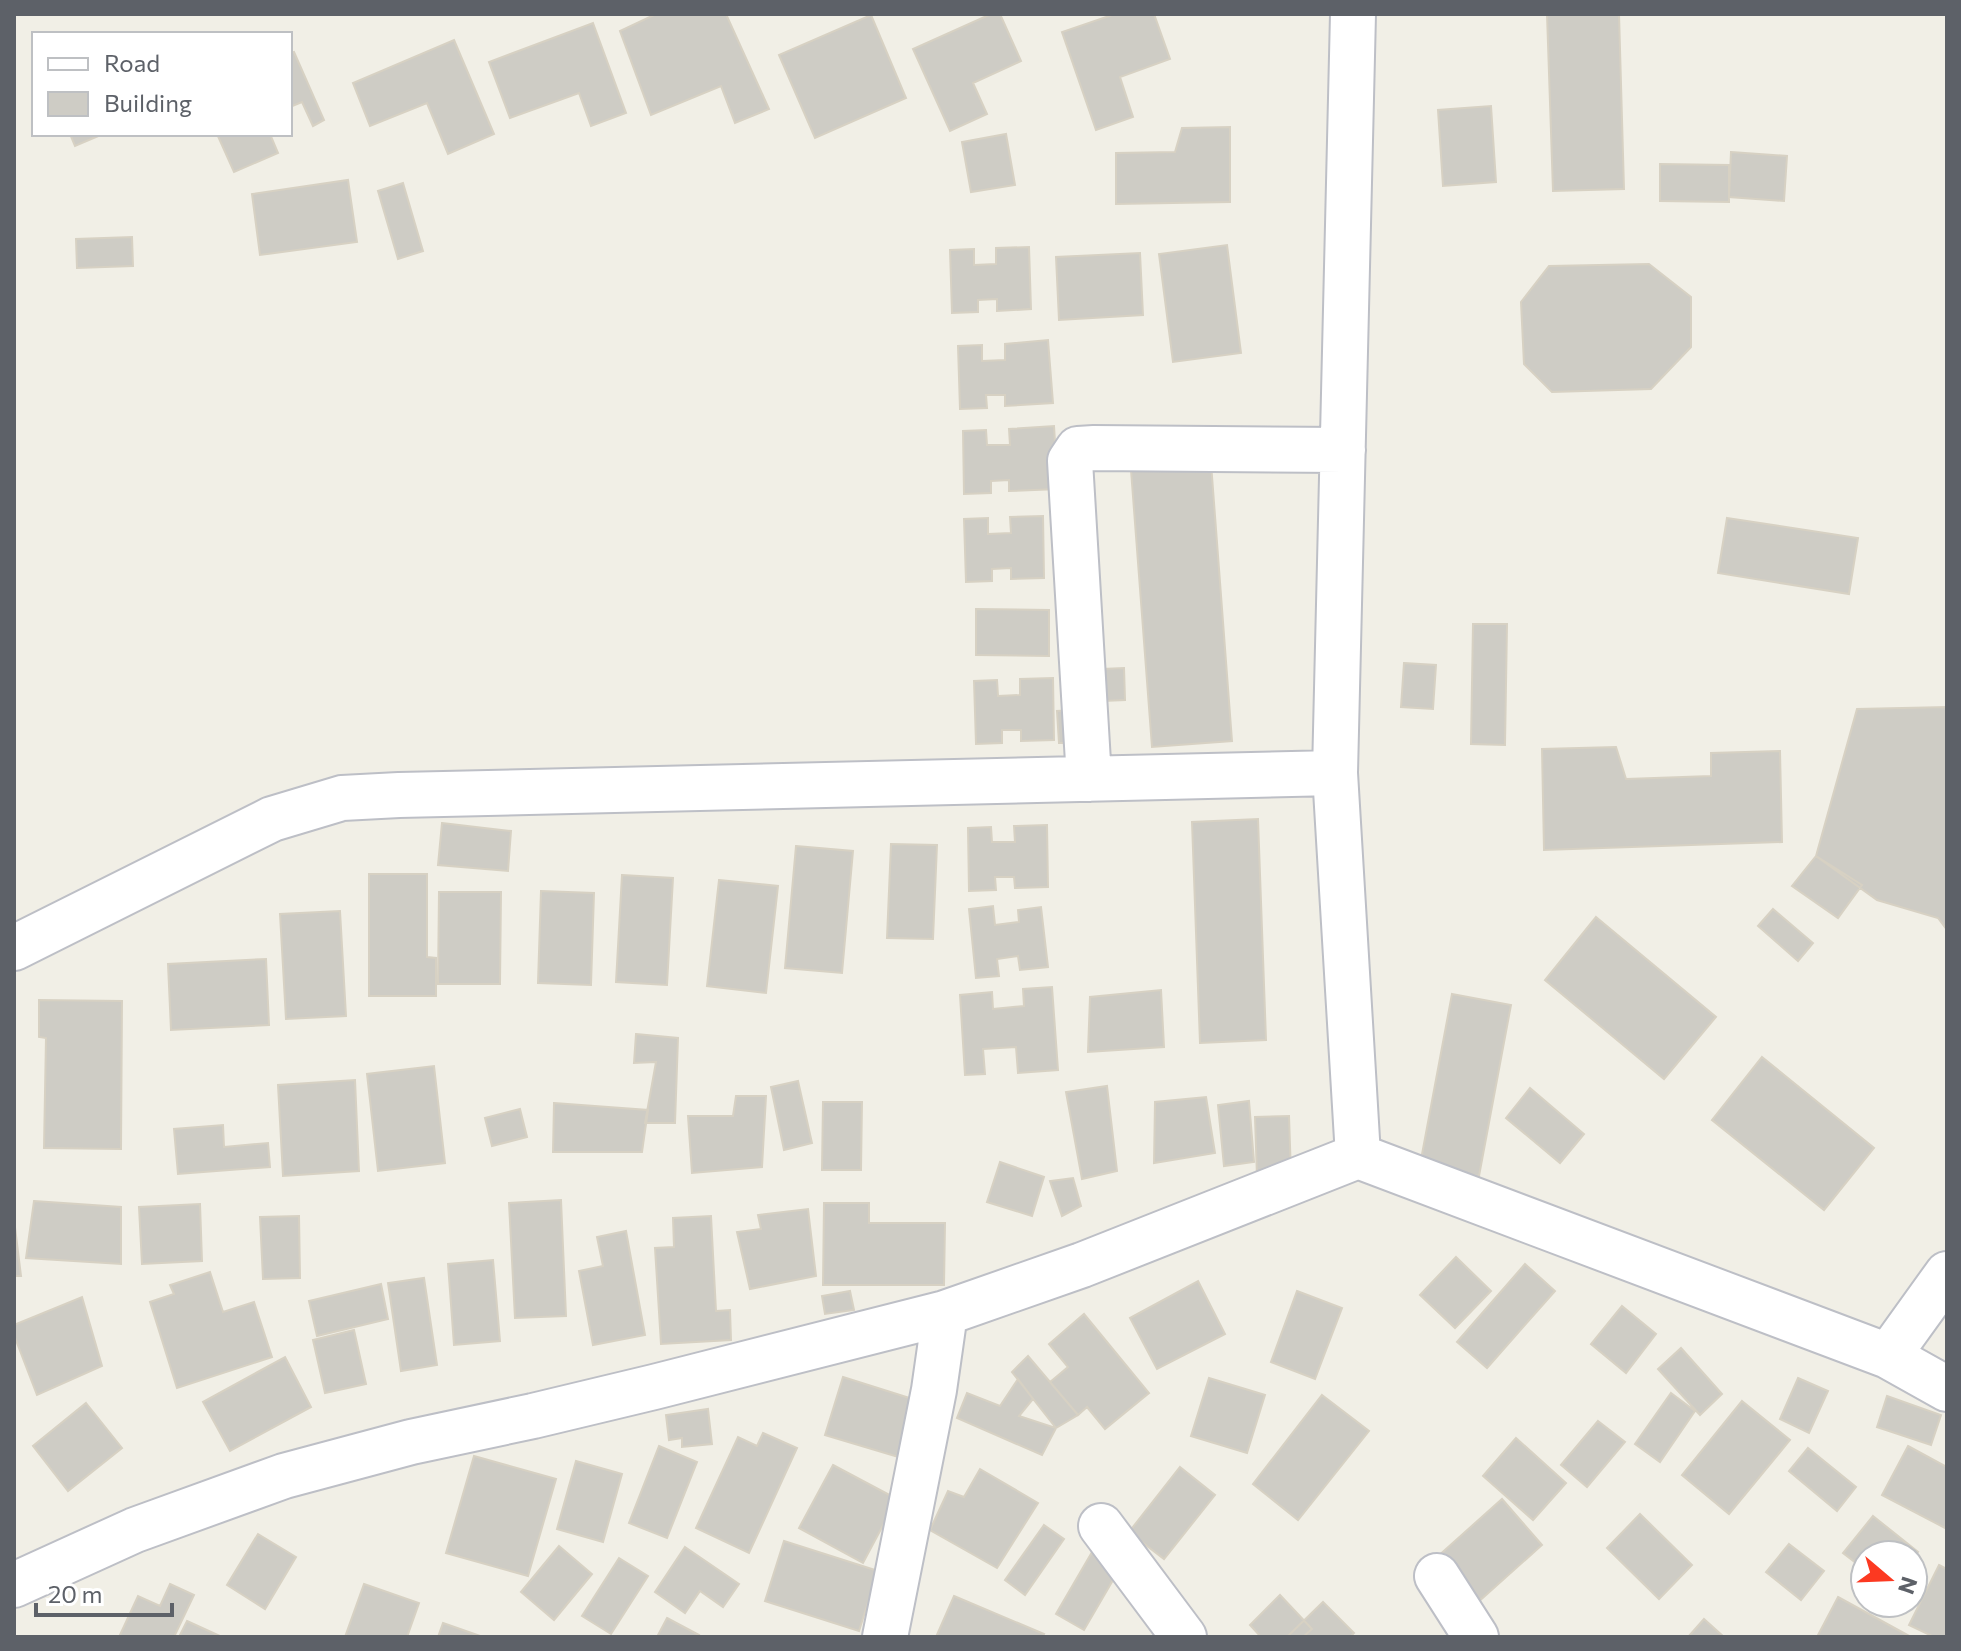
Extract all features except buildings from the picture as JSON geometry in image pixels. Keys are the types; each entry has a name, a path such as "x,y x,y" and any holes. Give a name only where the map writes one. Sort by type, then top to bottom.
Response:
{"street":[{"path":"1353,14 1335,773 1358,1156"},
{"path":"1089,779 1070,461 1078,449 1343,450"},
{"path":"14,948 272,819 342,798 1335,773"},
{"path":"14,1585 135,1530 284,1476 411,1442 654,1387 945,1313 1082,1265 1358,1156 1888,1356 1947,1389"},
{"path":"1888,1356 1947,1274"},
{"path":"885,1637 934,1390 945,1313"},
{"path":"1101,1526 1184,1637"},
{"path":"1437,1576 1476,1637"}]}
